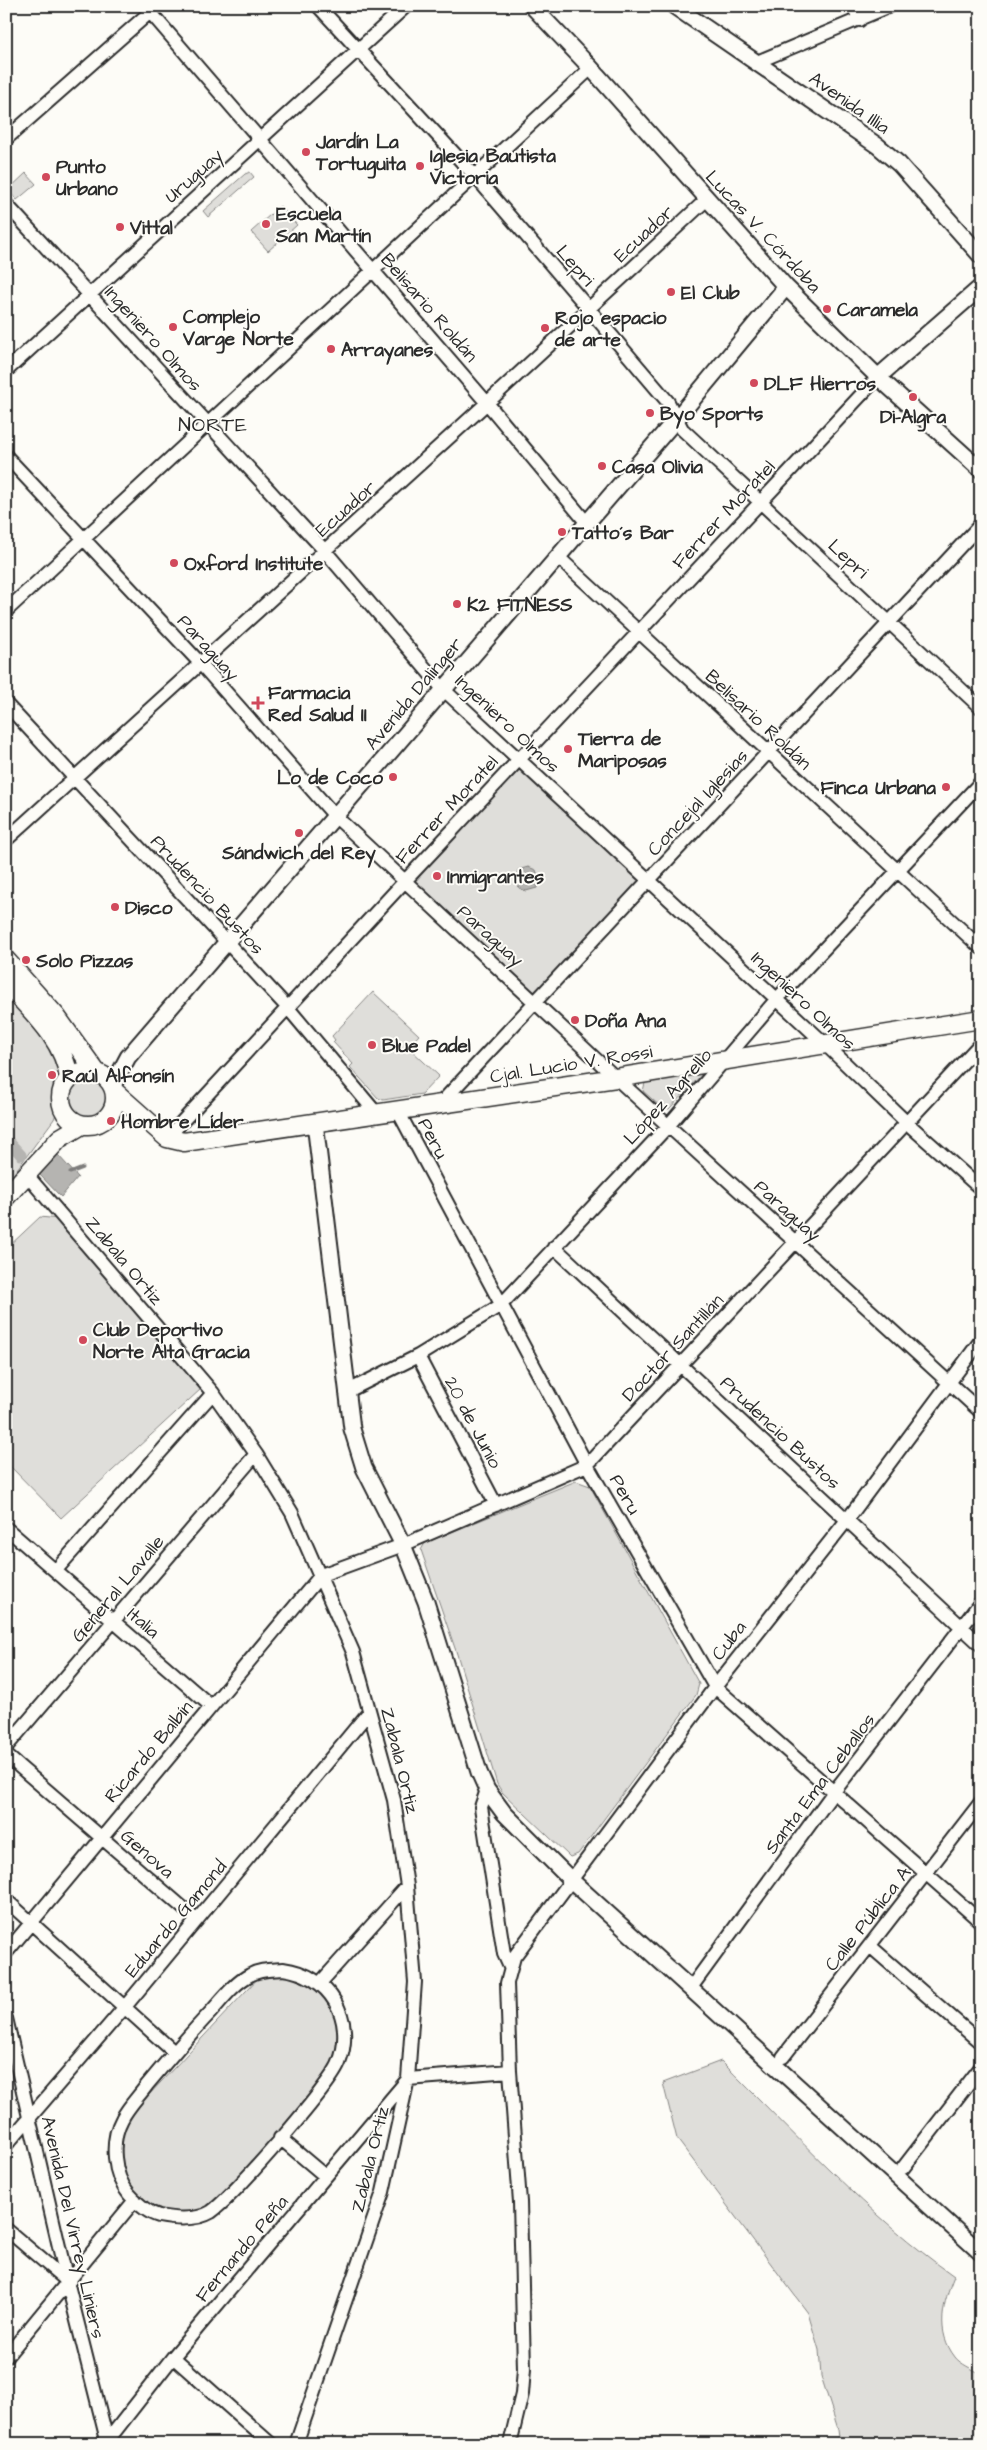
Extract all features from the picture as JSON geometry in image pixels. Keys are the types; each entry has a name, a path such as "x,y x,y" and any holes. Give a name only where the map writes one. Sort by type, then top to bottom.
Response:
{"main road":[{"path":"6,960 56,1016 106,1081 162,1134"},
{"path":"6,983 54,1039 65,1061 69,1078"},
{"name":"Cjal. Lucio V. Rossi","path":"162,1134 184,1142 616,1078 981,1019"},
{"path":"6,1197 60,1138 82,1125 95,1124 109,1115 114,1103 106,1081 84,1071 69,1078 62,1089 60,1097 65,1113 71,1120 82,1125"},
{"path":"44,1154 65,1113"},
{"path":"109,1115 135,1117 162,1134"}],"street":[{"name":"Lepri","path":"318,6 474,176 589,309 668,402 678,417 682,429 890,621 981,708"},
{"name":"Uruguay","path":"6,371 406,6"},
{"name":"Lucas V. Córdoba","path":"532,6 591,68 706,200 786,287 878,377 981,470"},
{"name":"Avenida Illia","path":"674,6 878,146 899,164 981,256"},
{"path":"853,6 860,20"},
{"path":"757,62 890,6"},
{"path":"6,140 151,8"},
{"name":"Belisario Roldán","path":"151,8 586,522"},
{"path":"6,610 591,68"},
{"name":"Ecuador","path":"6,840 487,403 706,200"},
{"name":"Ingeniero Olmos","path":"6,204 325,551 443,689 520,758 906,1122 978,1182"},
{"name":"Avenida Dalinger","path":"106,1081 113,1069 128,1057 678,417 786,287"},
{"path":"878,377 981,287"},
{"name":"Ferrer Moratel","path":"162,1134 288,1008 637,632 878,377"},
{"name":"Paraguay","path":"6,456 201,664 335,816 668,1126 981,1412"},
{"name":"Concejal Iglesias","path":"439,1105 981,524"},
{"name":"Belisario Roldán","path":"557,556 981,948"},
{"name":"Prudencio Bustos","path":"6,704 288,1008 377,1114"},
{"name":"López Agrello","path":"346,1392 418,1356 502,1305 668,1126 776,1000 981,782"},
{"name":"Doctor Santillán","path":"321,1575 403,1545 587,1465 682,1365 794,1241 981,1043"},
{"name":"Peru","path":"398,1111 587,1465 715,1687 981,1922"},
{"path":"315,1123 352,1430 364,1468 403,1545 426,1602 448,1666 471,1749 487,1790 504,1813 571,1880 981,2253"},
{"name":"Zabala Ortiz","path":"26,1174 213,1393 256,1454 292,1513 321,1575 353,1652 394,1800 406,1886 415,1982 408,2079 383,2192 296,2444"},
{"name":"Prudencio Bustos","path":"554,1248 981,1645"},
{"name":"Cuba","path":"510,1968 520,1947 715,1687 847,1520 981,1340"},
{"name":"20 de Junio","path":"418,1356 496,1506"},
{"path":"56,1570 213,1393"},
{"name":"General Lavalle","path":"6,1747 256,1454"},
{"name":"Italia","path":"6,1528 211,1706"},
{"name":"Ricardo Balbín","path":"6,1953 321,1575"},
{"name":"Santa Ema Ceballos","path":"690,1989 833,1793 981,1602"},
{"name":"Eduardo Gamond","path":"6,2145 28,2117 124,2008 369,1712"},
{"name":"Genova","path":"6,1755 197,1920"},
{"path":"487,1790 481,1807 504,1954 510,1968 507,1983 510,2071 520,2202 524,2369 522,2394 510,2444"},
{"name":"Calle Pública A","path":"783,2057 981,1802"},
{"path":"321,1982 406,1886"},
{"path":"6,1900 174,2052"},
{"path":"870,1946 981,2043"},
{"path":"283,1969 299,1971 321,1982 336,2004 344,2026 344,2048 339,2066 330,2080 225,2200 210,2213 192,2218 172,2218 155,2215 135,2200 123,2186 116,2171 115,2143 122,2119 174,2052 232,1989 250,1975 264,1970 283,1969"},
{"name":"Avenida Del Virrey Liniers","path":"6,2018 66,2281 107,2443"},
{"path":"903,2168 981,2067"},
{"path":"408,2079 510,2071"},
{"name":"Fernando Peña","path":"107,2443 173,2357 408,2079"},
{"path":"280,2138 325,2176"},
{"path":"6,2357 66,2281 135,2200"},
{"path":"6,2229 66,2281"},
{"path":"173,2357 271,2444"}],"shaded area":[{"path":"250,172 254,177 208,217 203,211 245,174"},
{"path":"26,173 36,184 17,200 8,190"},
{"path":"280,206 297,225 268,251 251,232"},
{"path":"520,767 640,881 533,994 412,880"},
{"path":"528,867 536,870 539,879 537,888 526,891 519,888 516,879 518,870"},
{"name":"Blue Padel","path":"373,992 419,1035 408,1047 439,1076 422,1094 383,1100 378,1098 350,1067 353,1064 333,1042 335,1040 332,1036"},
{"path":"6,994 32,1022 48,1044 55,1055 60,1078 55,1093 56,1110 54,1119 6,1184"},
{"path":"706,1070 669,1109 662,1108 643,1091 645,1083"},
{"path":"93,1075 105,1081 110,1089 110,1107 105,1115 97,1120 83,1121 71,1115 66,1107 65,1093 71,1081 79,1076"},
{"path":"58,1155 78,1177 61,1197 40,1175"},
{"name":"Club Deportivo Norte Alta Gracia","path":"40,1217 59,1219 201,1389 61,1518 6,1462 6,1249"},
{"path":"576,1481 590,1486 699,1684 696,1695 578,1854 570,1857 502,1792 497,1784 457,1654 421,1550 425,1543"},
{"path":"277,1974 301,1979 317,1989 331,2004 340,2027 335,2067 218,2204 194,2211 172,2211 153,2205 137,2193 126,2177 121,2158 123,2136 132,2113 260,1976"},
{"path":"721,2061 862,2201 923,2253 954,2276 944,2307 943,2327 949,2347 957,2360 981,2374 981,2444 840,2444 838,2429 821,2376 819,2350 808,2313 677,2139 663,2083"}],"waterway":[{"path":"10,1143 21,1155"},
{"path":"70,1173 83,1168"}],"place":[{"name":"Jardín La Tortuguita","path":"306,152"},
{"name":"Iglesia Bautista Victoria","path":"420,166"},
{"name":"Punto Urbano","path":"46,177"},
{"name":"Escuela San Martín","path":"266,224"},
{"name":"Vittal","path":"120,227"},
{"name":"El Club","path":"671,292"},
{"name":"Caramela","path":"827,309"},
{"name":"Complejo Varge Norte","path":"173,327"},
{"name":"Rojo espacio de arte","path":"545,328"},
{"name":"Arrayanes","path":"331,349"},
{"name":"DLF Hierros","path":"754,383"},
{"name":"Di-Algra","path":"913,397"},
{"name":"Byo Sports","path":"650,413"},
{"name":"Casa Olivia","path":"602,466"},
{"name":"Tatto´s Bar","path":"562,532"},
{"name":"Oxford Institute","path":"174,563"},
{"name":"K2 FITNESS","path":"457,604"},
{"name":"Farmacia Red Salud II","path":"258,703"},
{"name":"Tierra de Mariposas","path":"568,749"},
{"name":"Lo de Coco","path":"393,777"},
{"name":"Finca Urbana","path":"946,787"},
{"name":"Sándwich del Rey","path":"299,833"},
{"name":"Inmigrantes","path":"437,876"},
{"name":"Disco","path":"115,907"},
{"name":"Solo Pizzas","path":"26,960"},
{"name":"Doña Ana","path":"575,1020"},
{"name":"Blue Padel","path":"372,1045"},
{"name":"Raúl Alfonsín","path":"52,1075"},
{"name":"Hombre Líder","path":"111,1121"},
{"name":"Club Deportivo Norte Alta Gracia","path":"83,1340"}],"district":[{"name":"NORTE","path":"213,424"}]}
